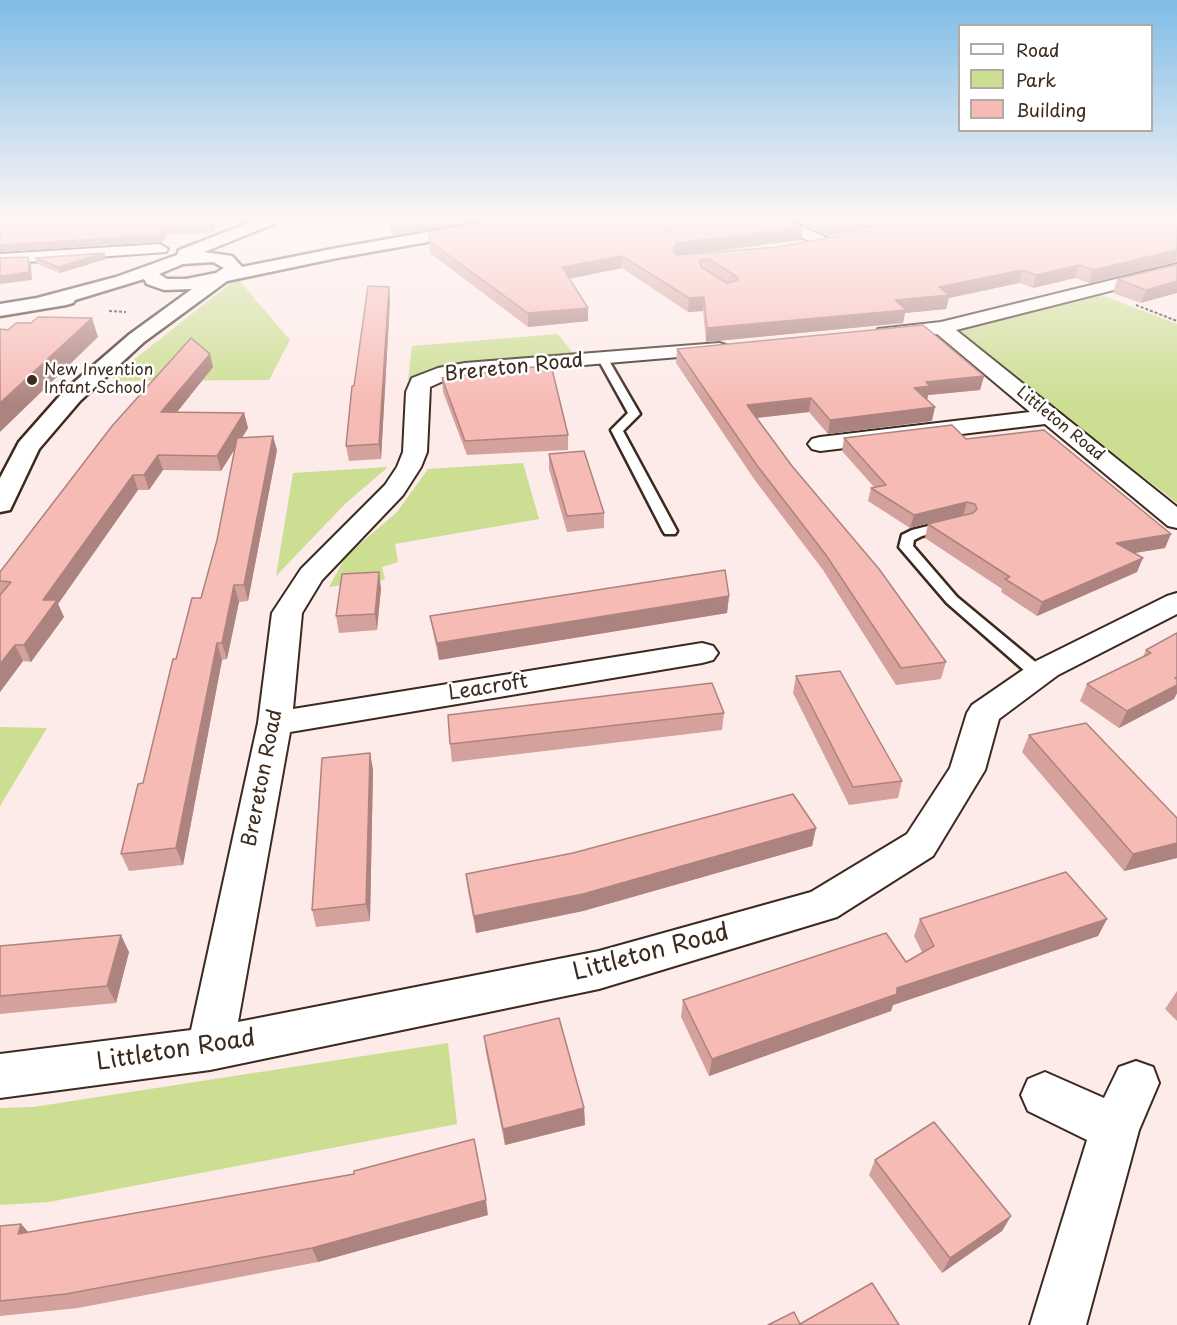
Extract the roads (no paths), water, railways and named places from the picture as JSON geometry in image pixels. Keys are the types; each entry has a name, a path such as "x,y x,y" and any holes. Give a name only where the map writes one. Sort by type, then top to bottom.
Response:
{"main road":[{"path":"0,310 44,302 119,282"},
{"path":"138,338 158,309 161,282"},
{"path":"0,504 28,447 42,429 85,384 208,282"}],"street":[{"path":"860,336 941,328 1126,282"},
{"name":"Littleton Road","path":"941,328 1177,520"},
{"name":"Brereton Road","path":"210,1049 275,723 287,613 311,575 394,490 409,467 415,452 417,392 420,383 445,372 465,369 743,346"},
{"path":"820,444 1051,416"},
{"name":"Littleton Road","path":"0,1076 210,1049 599,970 823,905 920,845 968,770 984,713 1039,674 1177,602"},
{"name":"Leacroft","path":"275,723 702,653"},
{"path":"1058,1325 1115,1128 1136,1083"},
{"path":"1045,1095 1115,1128"}],"lane":[{"path":"603,359 634,414 617,430 670,531"},
{"path":"964,521 917,532 907,538 906,547 952,600 1039,674"}],"place":[{"name":"New Invention Infant School","path":"32,380"}]}
